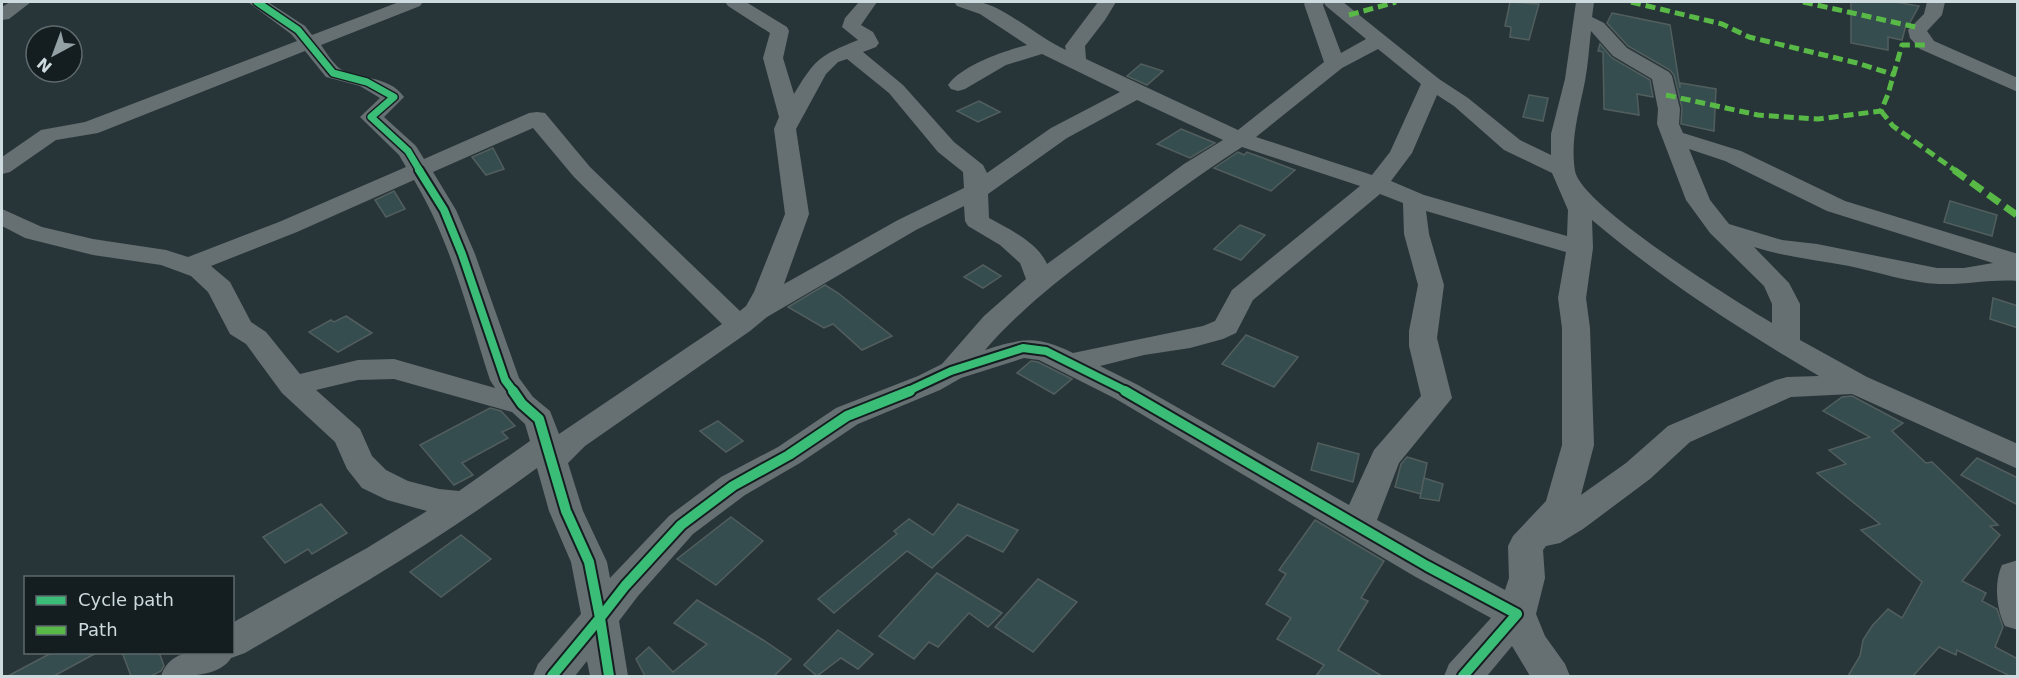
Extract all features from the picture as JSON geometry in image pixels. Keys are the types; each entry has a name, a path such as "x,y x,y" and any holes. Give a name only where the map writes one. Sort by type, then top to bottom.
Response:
{"street":[{"path":"2,15 22,2"},
{"path":"257,2 298,30 333,74 367,82 394,97 371,117 408,151 444,210 505,380 522,404 539,419 566,511 589,562 609,676"},
{"path":"2,166 49,135 90,128 414,2"},
{"path":"734,2 780,31 773,58 790,117"},
{"path":"748,318 768,292 797,214 785,129 818,71 831,58 869,43 866,36 850,27 854,18 868,2"},
{"path":"963,2 986,10 1044,48 1240,140 1377,184 1415,200 1580,248"},
{"path":"1076,62 1075,46 1107,2"},
{"path":"1316,2 1313,4 1335,64"},
{"path":"1332,2 1432,83 1461,102 1512,146 1568,178 1589,206 1645,252 1705,294 1856,384 2018,458"},
{"path":"1936,2 1936,10 1931,20 1917,30 1920,39 1927,45 2018,86"},
{"path":"1584,10 1596,27 1620,52 1662,76 1669,110 1668,124 1698,200 1719,228 1776,283 1786,304 1786,344"},
{"path":"1463,676 1517,614 1527,578 1525,546 1561,507 1578,445 1576,328 1572,298 1580,248 1580,210 1568,178 1562,134 1575,79 1584,10"},
{"path":"951,370 994,322 1040,281 1192,169 1240,140 1335,64 1378,41"},
{"path":"958,85 972,74 1027,50 1044,48"},
{"path":"849,51 896,89 946,147 975,170 977,221 1009,240 1032,260 1040,281"},
{"path":"1071,363 1202,336 1226,327 1242,296 1377,184 1401,153 1432,83"},
{"path":"234,641 379,558 574,438 748,318 907,225 976,191 1059,133 1136,92"},
{"path":"188,266 288,227 537,118 582,172 711,300 748,318"},
{"path":"1673,137 1733,156 1836,206 2018,263"},
{"path":"1358,525 1385,458 1437,398 1423,347 1423,330 1432,287 1416,237 1413,213 1415,200"},
{"path":"2,216 34,233 93,247 166,258 200,270 220,288 240,327 256,338 294,386 350,437 358,461 374,479 399,491 439,502 465,504"},
{"path":"1719,228 1779,247 1817,252 1937,276 1964,276 1995,271 2018,273"},
{"path":"552,676 625,586 681,525 733,486 789,455 847,416 929,383 951,370 1023,348 1046,351 1127,392 1427,566 1517,614 1531,646 1551,676"},
{"path":"294,386 358,370 394,369 438,380 489,397 522,404"},
{"path":"1525,546 1571,520 1638,471 1679,434 1787,387 1856,384"},
{"path":"2018,574 2015,575 2018,615"},
{"path":"180,676 212,654"}],"building":[{"path":"1510,2 1539,4 1529,40 1510,37 1511,27 1505,26"},
{"path":"1851,2 1895,2 1919,6 1908,26 1906,25 1902,40 1888,37 1888,50 1851,43"},
{"path":"1612,13 1670,25 1680,88 1680,83 1716,89 1714,131 1681,124 1682,108 1674,75 1670,70 1628,46 1607,23"},
{"path":"1600,44 1612,58 1650,80 1653,97 1637,94 1639,115 1604,109 1603,52 1598,51"},
{"path":"1141,64 1163,71 1147,85 1127,76"},
{"path":"1529,95 1548,98 1543,121 1523,117"},
{"path":"979,101 1000,112 978,122 957,111"},
{"path":"1181,129 1215,143 1190,158 1157,144"},
{"path":"493,148 504,169 486,175 472,157"},
{"path":"1238,152 1244,155 1247,152 1295,170 1271,191 1214,168"},
{"path":"394,191 405,209 386,217 375,200"},
{"path":"1950,201 1997,215 1992,236 1944,222"},
{"path":"1240,225 1265,235 1241,260 1214,249"},
{"path":"983,265 1001,276 983,288 964,277"},
{"path":"825,285 892,336 862,350 833,324 824,328 788,307"},
{"path":"1993,298 2018,306 2018,328 1990,319"},
{"path":"346,316 372,333 338,352 309,332 331,320 334,322"},
{"path":"1246,335 1298,357 1274,387 1222,364"},
{"path":"1031,361 1038,362 1072,379 1054,394 1017,373"},
{"path":"1852,396 1903,423 1892,431 1926,463 1932,462 1998,525 1990,526 2000,535 1962,581 1986,593 1982,601 1997,609 2003,627 1995,647 2018,659 2018,676 2010,676 1957,650 1956,655 1939,647 1913,676 1848,676 1860,656 1863,640 1872,626 1888,609 1902,618 1922,582 1861,530 1880,524 1817,473 1846,464 1829,450 1870,437 1823,411 1842,397"},
{"path":"490,408 501,411 515,426 502,432 508,438 462,463 473,475 454,485 420,445"},
{"path":"718,421 743,441 726,452 700,431"},
{"path":"1318,443 1359,454 1353,482 1311,470"},
{"path":"1407,457 1427,463 1421,494 1395,487 1401,464"},
{"path":"1977,458 2018,478 2018,505 1961,475"},
{"path":"1424,478 1443,484 1439,501 1420,498"},
{"path":"321,504 347,533 312,554 308,549 285,563 263,537"},
{"path":"958,504 1018,530 1003,552 967,535 932,568 907,551 834,613 818,599 897,534 894,531 909,519 933,535"},
{"path":"731,517 763,541 716,585 677,559"},
{"path":"1315,520 1384,561 1361,598 1368,601 1338,650 1382,676 1316,676 1324,665 1277,639 1291,618 1266,604 1286,574 1279,570"},
{"path":"461,535 491,559 441,597 410,572"},
{"path":"937,573 1002,613 988,627 969,613 938,647 929,642 914,659 879,636"},
{"path":"1038,579 1077,602 1033,652 995,627"},
{"path":"697,600 791,659 774,676 645,676 636,659 649,647 673,672 707,644 674,623"},
{"path":"838,630 873,654 858,669 841,658 817,676 804,665"},
{"path":"49,654 94,654 54,676 8,676"},
{"path":"123,654 160,654 164,666 161,671 151,676 131,676"}],"marked path":[{"path":"1349,15 1396,2"},
{"path":"1631,2 1722,24 1749,37 1857,63 1895,75"},
{"path":"1803,2 1920,28"},
{"path":"1666,95 1758,115 1818,119 1881,111 1902,45 1927,45"},
{"path":"1881,111 1893,126 2018,216"}],"cycle path":[{"path":"257,2 298,30 333,73 367,82 394,97 371,117 408,151 444,210 462,254 505,380 522,404 539,419 566,511 589,562 600,618 552,676"},
{"path":"609,676 600,618 625,586 681,525 733,486 789,455 847,416 929,383 951,371 1023,348 1046,351 1127,392 1427,566 1517,614 1463,676"}]}
